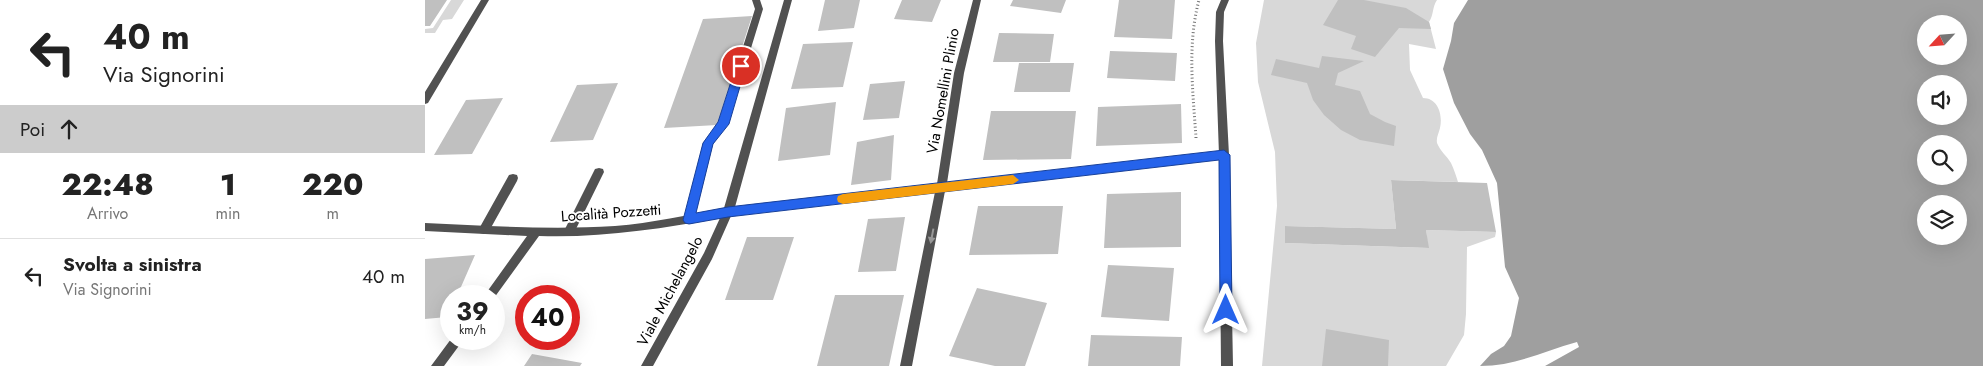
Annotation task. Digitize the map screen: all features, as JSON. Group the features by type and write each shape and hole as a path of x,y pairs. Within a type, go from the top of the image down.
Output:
{"street":[{"path":"425,100 485,0"},
{"path":"689,220 708,143 723,124 759,9 756,0"},
{"name":"Viale Michelangelo","path":"647,366 708,256 728,212 788,0"},
{"name":"Via Nomellini Plinio","path":"906,366 941,188 959,73 977,0"},
{"path":"1225,0 1220,12 1219,41 1224,155 1227,366"},
{"name":"Località Pozzetti","path":"425,226 536,232 652,227 728,212 1224,155"},
{"path":"569,232 599,172"},
{"path":"484,230 513,178"},
{"path":"497,285 536,232"},
{"path":"437,366 449,350"}],"path":[{"path":"1196,138 1192,65 1195,10 1199,0"}],"shaded area":[{"path":"451,0 464,0 452,19 443,20 435,33 425,33 425,29 433,28"},
{"path":"1264,0 1437,0 1429,22 1436,49 1409,44 1410,70 1423,98 1432,101 1438,108 1441,123 1437,143 1451,163 1458,182 1391,180 1396,229 1285,226 1285,243 1428,248 1426,230 1496,232 1495,237 1467,247 1464,335 1446,366 1262,366 1277,206 1275,152 1258,82 1256,43"},
{"path":"1468,0 1983,0 1983,366 1545,366 1579,347 1577,342 1506,364 1480,366 1491,354 1504,346 1511,336 1519,298 1505,267 1497,183 1482,150 1470,134 1454,103 1443,69 1454,23"}],"building":[{"path":"425,0 447,0 430,26 425,26"},
{"path":"825,0 860,0 854,28 818,31"},
{"path":"902,0 941,0 932,22 894,19"},
{"path":"1013,0 1066,0 1061,13 1010,6"},
{"path":"1119,0 1175,0 1172,39 1114,37"},
{"path":"1338,0 1364,0 1406,8 1429,22 1431,29 1399,28 1375,57 1351,49 1356,36 1323,25"},
{"path":"752,16 717,125 664,128 703,19"},
{"path":"999,33 1054,34 1050,62 993,62"},
{"path":"853,42 843,87 791,89 803,44"},
{"path":"1110,51 1177,53 1175,81 1107,78"},
{"path":"1322,56 1364,61 1338,73 1335,85 1360,91 1370,114 1396,126 1394,146 1360,140 1341,130 1324,115 1313,100 1307,83 1271,75 1276,59 1319,68"},
{"path":"1019,63 1074,63 1070,92 1014,92"},
{"path":"905,81 899,118 863,120 870,84"},
{"path":"618,83 593,140 550,142 577,85"},
{"path":"503,98 472,154 434,155 466,100"},
{"path":"836,102 830,155 778,161 786,108"},
{"path":"1181,104 1182,143 1096,146 1098,107"},
{"path":"991,111 1076,111 1071,159 983,160"},
{"path":"894,135 891,180 851,185 857,142"},
{"path":"1391,180 1487,183 1496,232 1426,230 1429,248 1285,243 1285,226 1396,229"},
{"path":"1181,192 1181,247 1104,248 1107,194"},
{"path":"978,206 1063,206 1058,254 969,255"},
{"path":"905,217 896,271 858,272 868,219"},
{"path":"747,237 794,237 773,300 725,300"},
{"path":"475,255 462,285 440,285 440,318 425,319 425,259"},
{"path":"1108,265 1174,268 1169,321 1101,317"},
{"path":"977,288 1047,303 1025,366 995,366 949,356"},
{"path":"835,295 904,295 889,366 817,366"},
{"path":"1326,329 1389,340 1388,366 1322,366"},
{"path":"1091,335 1182,337 1180,366 1088,366"},
{"path":"532,354 582,363 580,366 524,366"}],"slow traffic":[{"path":"843,199 1013,180"}],"route":[{"path":"741,66 723,124 708,143 689,220 728,212 1224,155 1226,310"}]}
